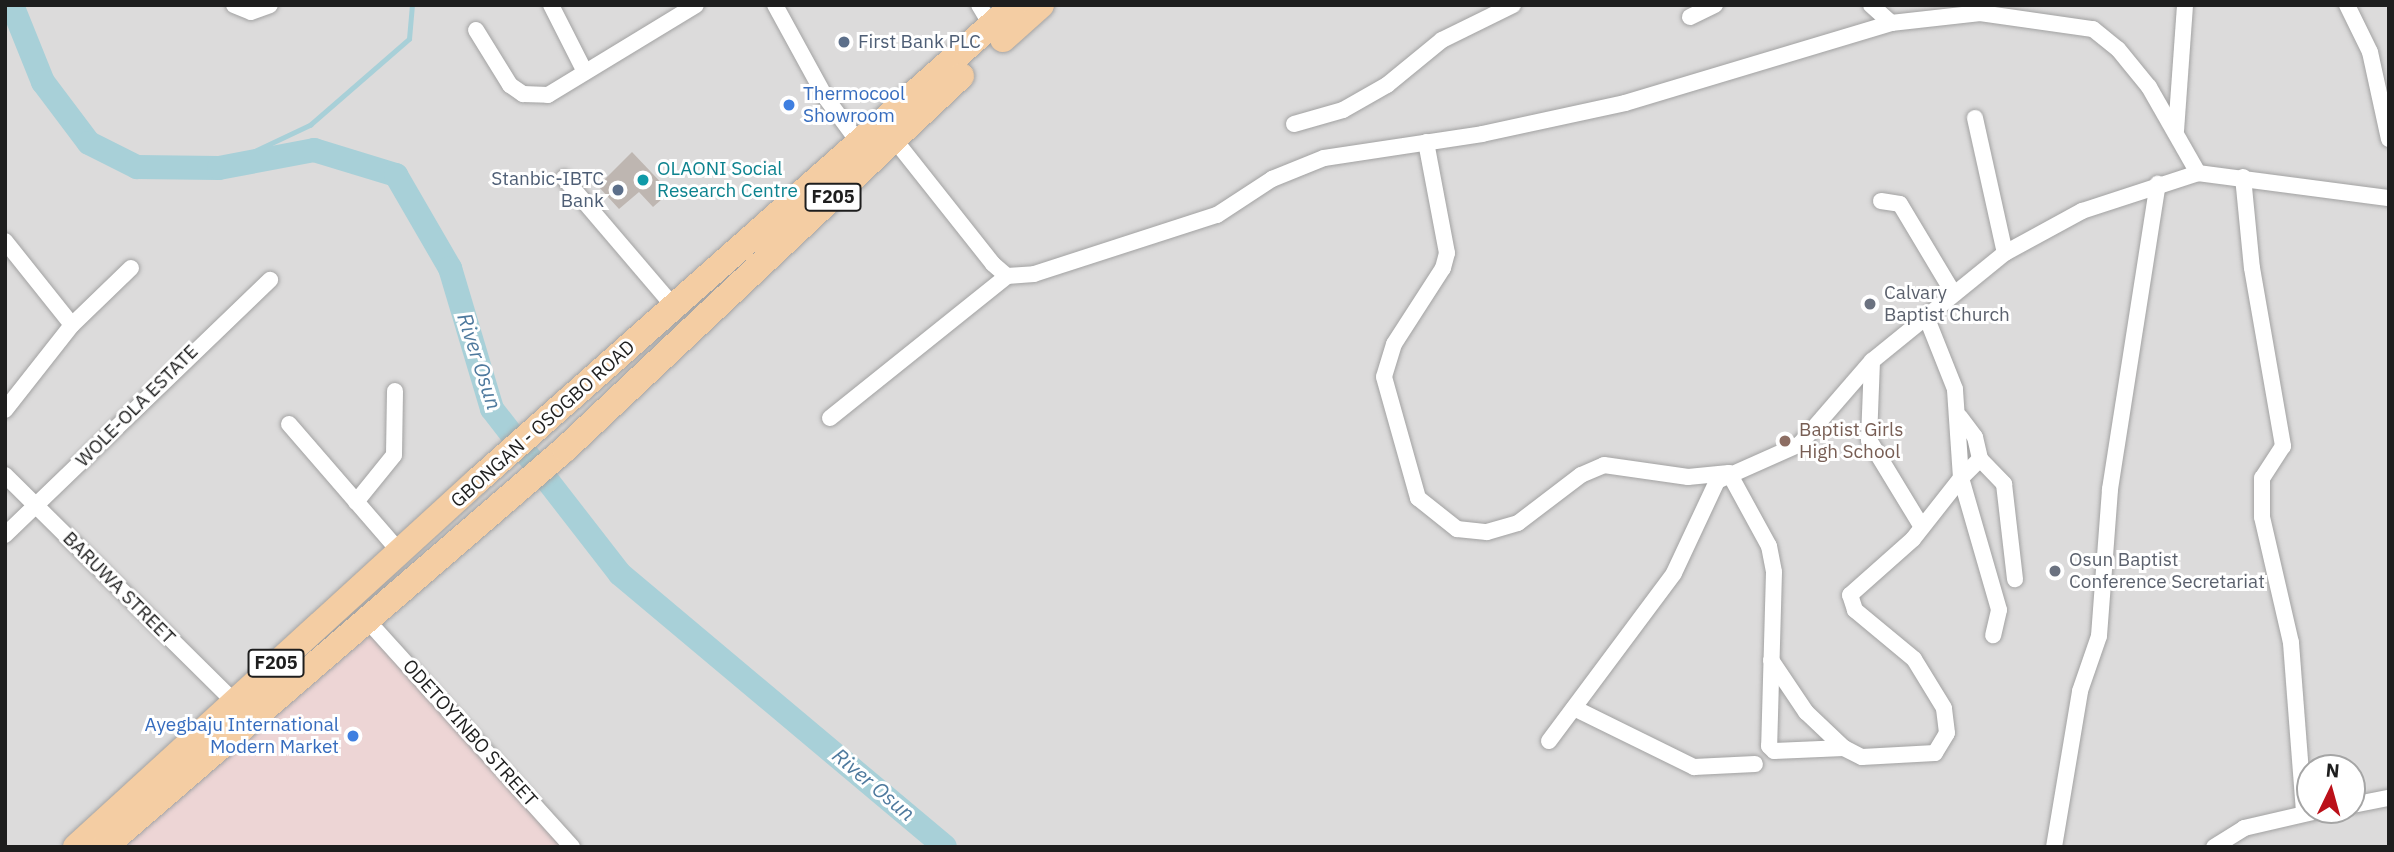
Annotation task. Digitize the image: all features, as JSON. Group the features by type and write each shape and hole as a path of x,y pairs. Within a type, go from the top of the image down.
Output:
{"main road":[{"name":"GBONGAN - OSOGBO ROAD","path":"76,847 477,481 859,143 985,15 1014,5"},
{"name":"GBONGAN - OSOGBO ROAD","path":"104,847 627,391 894,139 1041,5"}],"street":[{"path":"234,5 251,12 270,5"},
{"path":"551,5 585,72"},
{"path":"476,30 497,72 523,94 558,92 585,72 696,5"},
{"path":"775,5 827,98 859,143"},
{"path":"1294,124 1343,110 1387,85 1442,40 1513,5"},
{"path":"1690,17 1715,5"},
{"path":"1871,5 1891,23"},
{"path":"2176,131 2185,5"},
{"path":"2347,5 2370,52 2389,139"},
{"path":"830,418 1007,276 1068,267 1217,215 1272,178 1313,162 1625,103 1891,23 1980,13 2093,29 2118,49 2176,131 2198,173"},
{"path":"1975,118 2005,253"},
{"path":"894,139 969,238 1007,276"},
{"path":"1426,142 1447,253 1394,344 1384,377 1418,498 1457,529 1487,532 1518,523 1581,475 1604,465 1688,477 1729,473 1800,443 1872,361 1952,291 2005,253 2082,211 2198,173 2389,198"},
{"path":"2243,177 2252,268 2283,446 2262,478 2262,517 2291,643 2299,754"},
{"path":"564,178 674,307"},
{"path":"2054,847 2080,691 2099,636 2110,489 2158,184"},
{"path":"1881,201 1900,204 1952,291"},
{"path":"5,241 72,325"},
{"path":"5,410 72,325 131,268"},
{"name":"WOLE-OLA ESTATE","path":"5,535 270,280"},
{"path":"1926,316 1955,389 1960,417 1961,478 1999,610 1993,635"},
{"path":"1872,361 1869,440 1922,527"},
{"path":"356,502 394,455 395,391"},
{"path":"1960,417 1975,437 1980,459 2004,484 2015,579"},
{"path":"289,424 400,552"},
{"path":"1771,660 1806,712 1844,748 1862,757 1916,758 1935,753 1947,733 1944,708 1914,659 1851,603 1850,595 1922,527 1961,478 1980,459"},
{"path":"1729,473 1769,546 1774,572 1771,749 1844,748"},
{"path":"1549,741 1674,573 1706,500 1729,473"},
{"name":"BARUWA STREET","path":"5,475 233,701"},
{"name":"ODETOYINBO STREET","path":"367,620 572,847"},
{"path":"1574,708 1700,769 1755,764"},
{"path":"2366,802 2389,798"},
{"path":"2214,847 2244,828 2296,815"}],"shaded area":[{"path":"5,5 2389,5 2389,847 5,847"},
{"name":"Ayegbaju International Modern Market","path":"366,624 568,847 113,847"}],"building":[{"path":"632,152 670,192 653,207 639,192 619,209 598,186"}],"waterway":[{"name":"River Osun","path":"12,5 43,82 89,143 137,167 219,168 314,150 396,175 450,268 492,409 620,574 945,847"},
{"path":"219,168 310,125 409,39 412,5"}],"place":[{"name":"First Bank PLC","path":"844,42"},
{"name":"Thermocool Showroom","path":"789,105"},
{"name":"OLAONI Social Research Centre","path":"643,180"},
{"name":"Stanbic-IBTC Bank","path":"618,190"},
{"name":"Calvary Baptist Church","path":"1870,304"},
{"name":"Baptist Girls High School","path":"1785,441"},
{"name":"Osun Baptist Conference Secretariat","path":"2055,571"},
{"name":"Ayegbaju International Modern Market","path":"353,736"}]}
